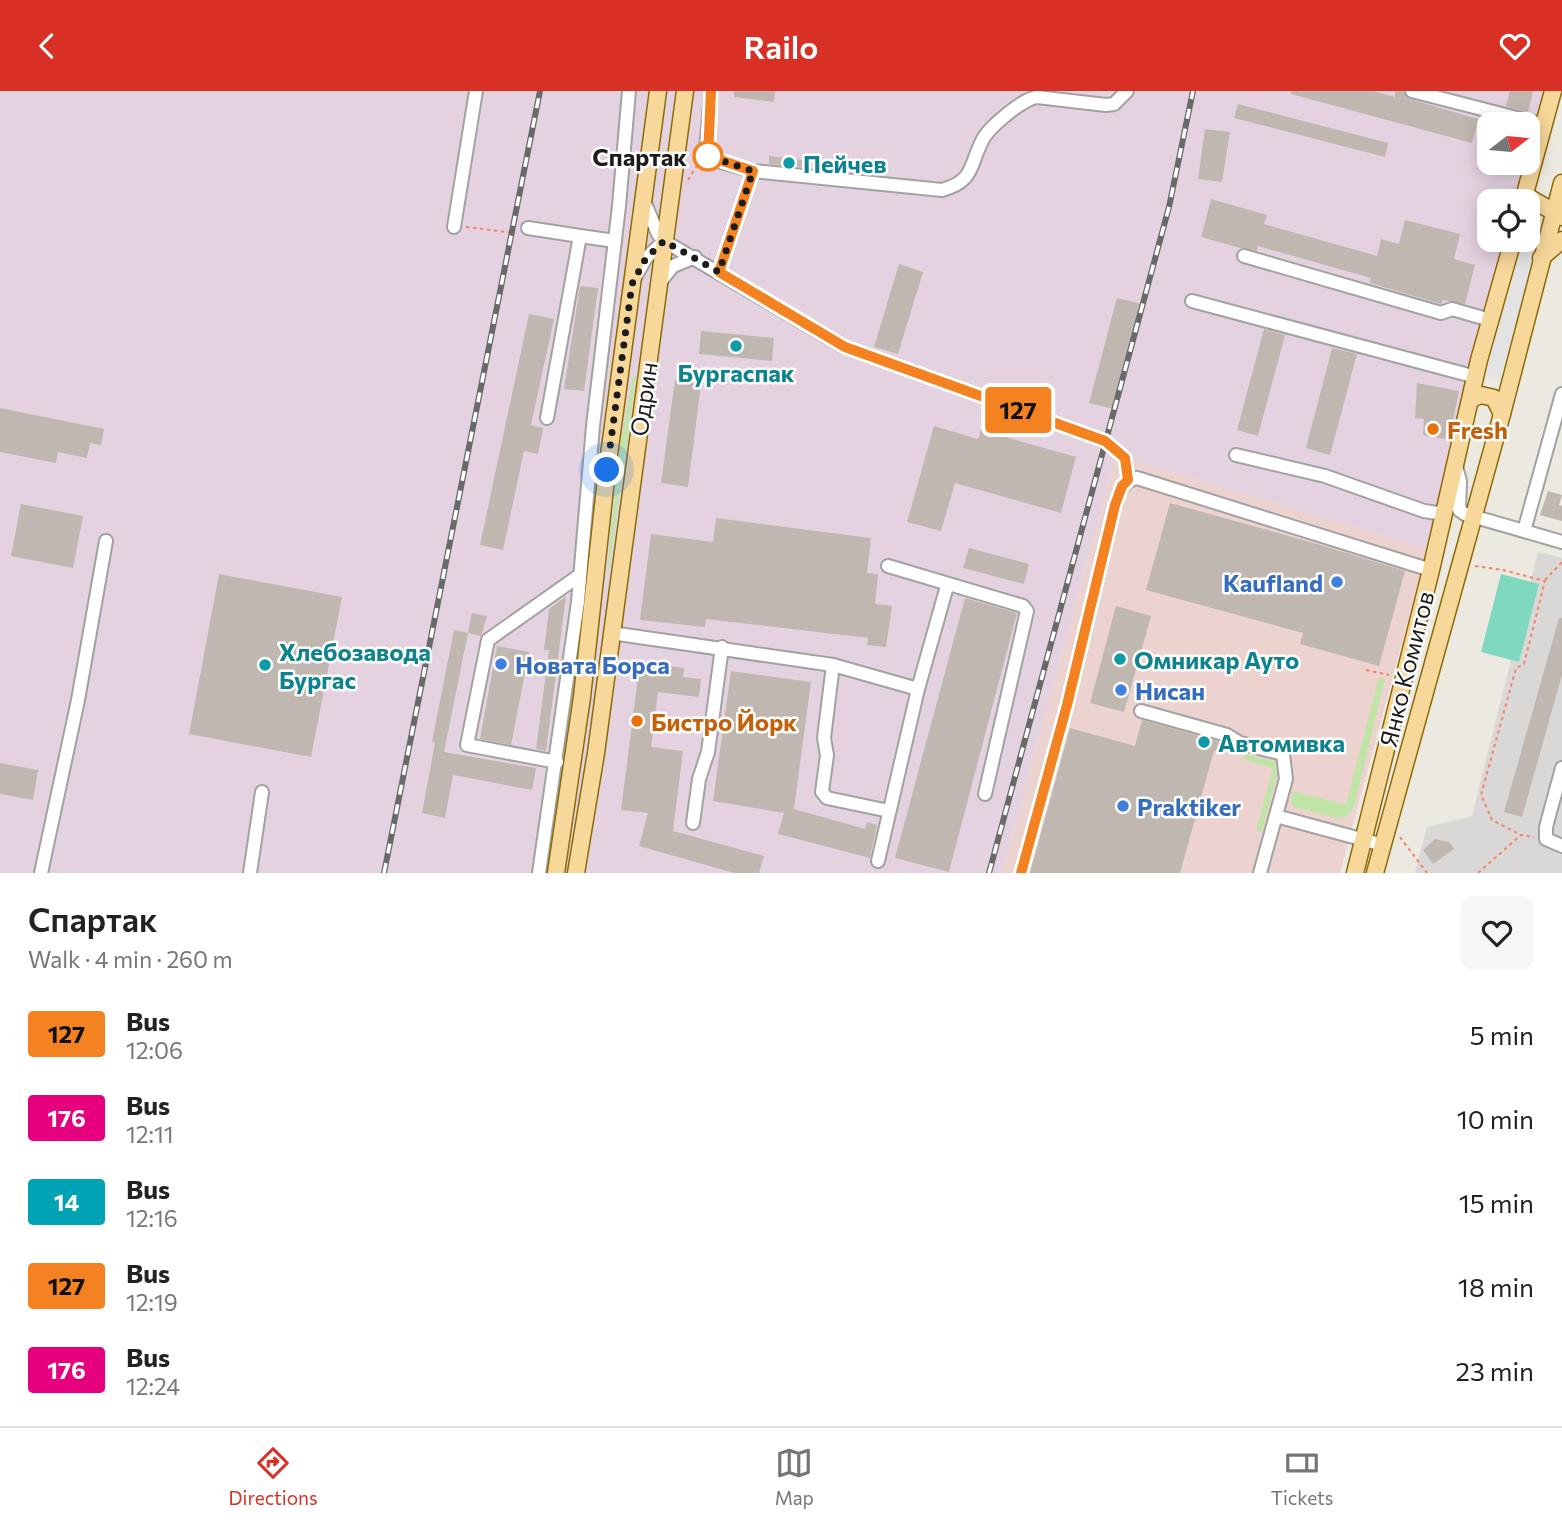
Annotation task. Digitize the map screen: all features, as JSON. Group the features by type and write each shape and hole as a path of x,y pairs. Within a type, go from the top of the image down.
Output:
{"main road":[{"name":"Одрин","path":"556,873 569,799 607,470 657,91"},
{"name":"Одрин","path":"576,873 685,91"},
{"path":"1526,189 1553,91"},
{"path":"1540,195 1561,191"},
{"name":"Янко Комитов","path":"1375,873 1502,414 1541,258 1558,215 1561,191"},
{"path":"1540,206 1558,215"},
{"path":"1541,258 1562,240"},
{"name":"Янко Комитов","path":"1355,873 1490,320 1510,252"},
{"path":"1471,399 1481,395 1494,398 1502,414"},
{"path":"601,534 605,555 599,615 611,633"}],"street":[{"path":"454,227 477,91"},
{"path":"539,873 580,575 629,91"},
{"path":"711,91 708,156 753,171 942,190 957,185 969,175 983,138 1027,99 1037,97 1106,105 1114,104 1127,91"},
{"path":"1412,91 1544,125"},
{"path":"719,272 753,171"},
{"path":"643,199 653,226 664,241 845,347 1105,441 1125,458 1128,480"},
{"path":"528,228 615,241"},
{"path":"547,418 580,236"},
{"path":"632,284 646,258 664,241"},
{"path":"1244,256 1441,313 1452,309 1490,320"},
{"path":"659,282 673,266 695,257"},
{"path":"1192,301 1476,377"},
{"path":"1524,531 1562,394"},
{"path":"1236,455 1325,476 1424,511 1444,514"},
{"name":"Янко Комитов","path":"1456,465 1460,481 1460,510 1474,517"},
{"path":"1021,873 1067,705 1115,505 1122,486 1128,480 1137,478 1431,570"},
{"path":"1474,517 1562,542"},
{"path":"41,873 78,701 106,541"},
{"path":"888,566 947,586 1023,606 1027,611 985,794"},
{"path":"556,762 467,745 488,640 580,575"},
{"path":"878,861 918,689 947,586"},
{"path":"611,633 833,665 918,689"},
{"path":"693,823 699,779 708,752 722,647"},
{"path":"833,665 824,738 827,755 822,792 827,798 889,811"},
{"path":"1141,711 1283,754 1286,779 1260,873"},
{"path":"1562,768 1546,827 1546,839 1562,846"},
{"path":"250,873 262,792"},
{"path":"1276,816 1383,845"}],"path":[{"path":"454,227 496,229 513,233 523,233 528,228"},
{"path":"1546,839 1521,835 1492,820 1481,795 1516,668 1524,664 1545,581 1562,562"},
{"path":"1471,566 1503,570 1545,581"},
{"path":"1366,670 1396,677"},
{"path":"1398,834 1427,873"},
{"path":"1478,873 1521,835"}],"shaded area":[{"path":"0,91 1548,91 1540,121 1540,112 1477,112 1477,175 1526,175 1522,189 1477,189 1477,252 1506,252 1427,549 1116,455 1002,873 0,873"},
{"path":"1519,252 1536,252 1500,379 1484,375"},
{"path":"1116,455 1427,549 1340,873 1002,873"},
{"path":"1538,552 1562,558 1562,873 1415,873 1427,827 1472,816"}],"green space":[{"path":"633,375 636,376 607,570 620,447"},
{"path":"1501,574 1539,584 1519,662 1481,652"},
{"path":"1379,677 1385,679 1354,807 1347,816 1337,818 1293,807 1293,791 1346,805"},
{"path":"1246,754 1280,763 1262,832 1256,830 1273,768 1244,760"}],"building":[{"path":"734,91 775,91 774,102 734,97"},
{"path":"1291,91 1373,91 1395,97 1395,91 1403,91 1410,99 1477,119 1477,123 1472,143 1291,94"},
{"path":"1510,91 1533,91 1528,112 1506,106"},
{"path":"1238,104 1388,143 1385,157 1234,118"},
{"path":"1205,129 1230,132 1222,182 1198,179"},
{"name":"Пейчев","path":"769,156 811,161 810,168 769,164"},
{"path":"1211,199 1267,215 1264,224 1377,256 1381,239 1399,244 1405,220 1460,234 1454,259 1475,265 1465,304 1443,300 1441,304 1370,283 1371,278 1258,246 1257,251 1201,237"},
{"path":"899,264 923,272 898,354 874,347"},
{"path":"580,286 598,288 584,391 564,389"},
{"path":"1117,298 1142,304 1114,409 1089,403"},
{"path":"529,314 554,319 531,425 543,428 538,454 524,451 503,550 480,545"},
{"path":"1264,329 1285,335 1258,436 1237,430"},
{"name":"Бургаспак","path":"701,331 774,338 772,361 699,354"},
{"path":"1332,348 1357,354 1330,455 1306,448"},
{"path":"675,380 701,384 688,487 661,483"},
{"path":"1417,383 1459,391 1452,425 1448,424 1445,439 1423,435 1424,419 1415,418"},
{"path":"0,408 104,429 101,445 90,443 87,458 58,452 56,463 0,452"},
{"path":"934,426 978,439 981,430 1076,457 1061,513 955,483 941,531 907,522"},
{"path":"1548,491 1562,495 1559,505 1562,506 1562,521 1540,515"},
{"path":"1170,503 1405,571 1379,666 1300,644 1303,633 1146,590"},
{"path":"21,504 83,516 73,568 11,556"},
{"path":"716,518 871,538 867,573 878,574 875,604 892,606 886,647 867,645 868,638 706,619 705,627 640,620 651,534 713,542"},
{"path":"969,548 1029,564 1024,584 963,568"},
{"name":"Хлебозавода Бургас","path":"219,574 342,597 311,757 189,734"},
{"path":"566,596 546,751 536,749 549,650 544,650 549,609"},
{"path":"965,598 1017,613 949,872 895,858"},
{"name":"Омникар Ауто","path":"1116,606 1151,616 1124,712 1090,703"},
{"path":"472,613 487,616 481,636 468,633"},
{"path":"1559,618 1562,618 1562,675 1522,817 1504,812"},
{"path":"454,630 468,633 444,752 536,768 532,790 453,775 445,818 422,813 435,743 432,742"},
{"path":"497,646 529,652 511,745 480,739"},
{"path":"640,662 684,668 683,677 701,679 699,697 658,692 651,747 683,751 673,831 764,856 759,873 734,873 639,846 648,813 621,810"},
{"path":"731,671 811,682 794,809 865,829 867,822 877,825 870,858 778,834 784,813 713,801"},
{"name":"Praktiker","path":"1142,720 1224,743 1221,752 1214,751 1180,873 1030,873 1070,728 1135,746"},
{"path":"0,763 38,770 33,800 0,794"},
{"path":"1435,839 1449,842 1454,849 1433,864 1423,850"}],"railway":[{"path":"384,873 540,91"},
{"path":"989,873 1169,207 1193,91"}],"bus line":[{"name":"127","path":"711,91 706,152 708,156 753,171 726,258 719,272 845,347 1105,441 1117,448 1125,458 1128,480 1122,486 1115,505 1067,705 1021,873"}],"place":[{"name":"Спартак","path":"708,156"},
{"name":"Пейчев","path":"789,163"},
{"name":"Бургаспак","path":"736,346"},
{"name":"Fresh","path":"1433,429"},
{"name":"Kaufland","path":"1337,582"},
{"name":"Омникар Ауто","path":"1120,659"},
{"name":"Новата Борса","path":"501,664"},
{"name":"Хлебозавода Бургас","path":"265,665"},
{"name":"Нисан","path":"1121,690"},
{"name":"Бистро Йорк","path":"637,721"},
{"name":"Автомивка","path":"1204,742"},
{"name":"Praktiker","path":"1123,806"}],"route":[{"path":"607,470 632,284 646,258 664,241 719,272 726,258 753,171 708,156"}]}
